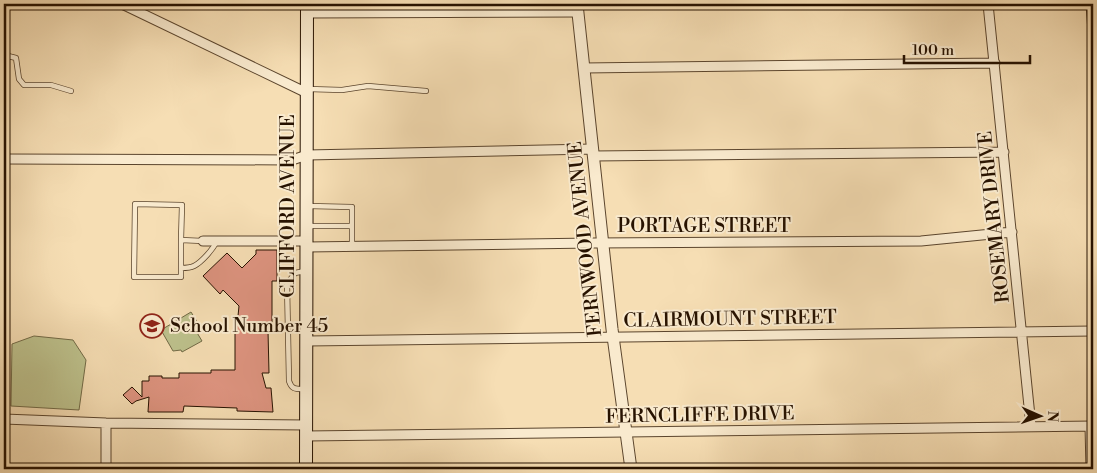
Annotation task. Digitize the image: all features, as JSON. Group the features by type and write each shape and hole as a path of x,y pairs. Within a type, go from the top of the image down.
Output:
{"main road":[{"name":"CLIFFORD AVENUE","path":"306,8 306,469"}],"street":[{"path":"122,4 307,91"},
{"name":"ROSEMARY DRIVE","path":"988,4 1032,426"},
{"path":"1091,4 1093,31"},
{"path":"306,8 578,8"},
{"name":"FERNWOOD AVENUE","path":"578,8 612,336 631,469"},
{"path":"584,68 995,63"},
{"path":"4,159 292,160 307,156 593,152 1004,152"},
{"name":"PORTAGE STREET","path":"203,241 352,247 921,241 1012,232"},
{"name":"CLAIRMOUNT STREET","path":"307,340 1093,331"},
{"name":"FERNCLIFFE DRIVE","path":"4,419 306,430 626,432 1092,426"},
{"path":"106,422 106,469"},
{"path":"1091,469 1092,426"}],"lane":[{"path":"4,54 16,58 19,79 24,86 51,85 72,91"},
{"path":"307,91 342,90 368,86 426,91"},
{"path":"135,204 182,205 181,240 181,277 134,276 135,204"},
{"path":"307,206 352,207 352,247"},
{"path":"307,226 352,226"},
{"path":"181,240 203,241"},
{"path":"181,268 192,268 211,250 217,241"},
{"path":"307,270 295,273 287,284 288,381 294,389 307,389"}],"green space":[{"path":"191,312 201,328 196,331 202,341 182,352 181,350 173,351 161,330"},
{"path":"34,336 73,340 86,360 79,410 11,406 12,344"}],"building":[{"path":"256,250 277,250 277,281 272,281 272,331 268,331 269,373 262,373 266,388 271,388 273,412 237,411 237,408 184,406 183,412 148,412 149,397 132,404 123,395 132,387 142,397 142,381 149,381 149,376 179,378 179,373 211,373 211,370 235,370 235,316 238,316 239,306 223,290 220,294 203,276 227,253 242,268 256,254"}],"place":[{"name":"School Number 45","path":"152,326"}]}
